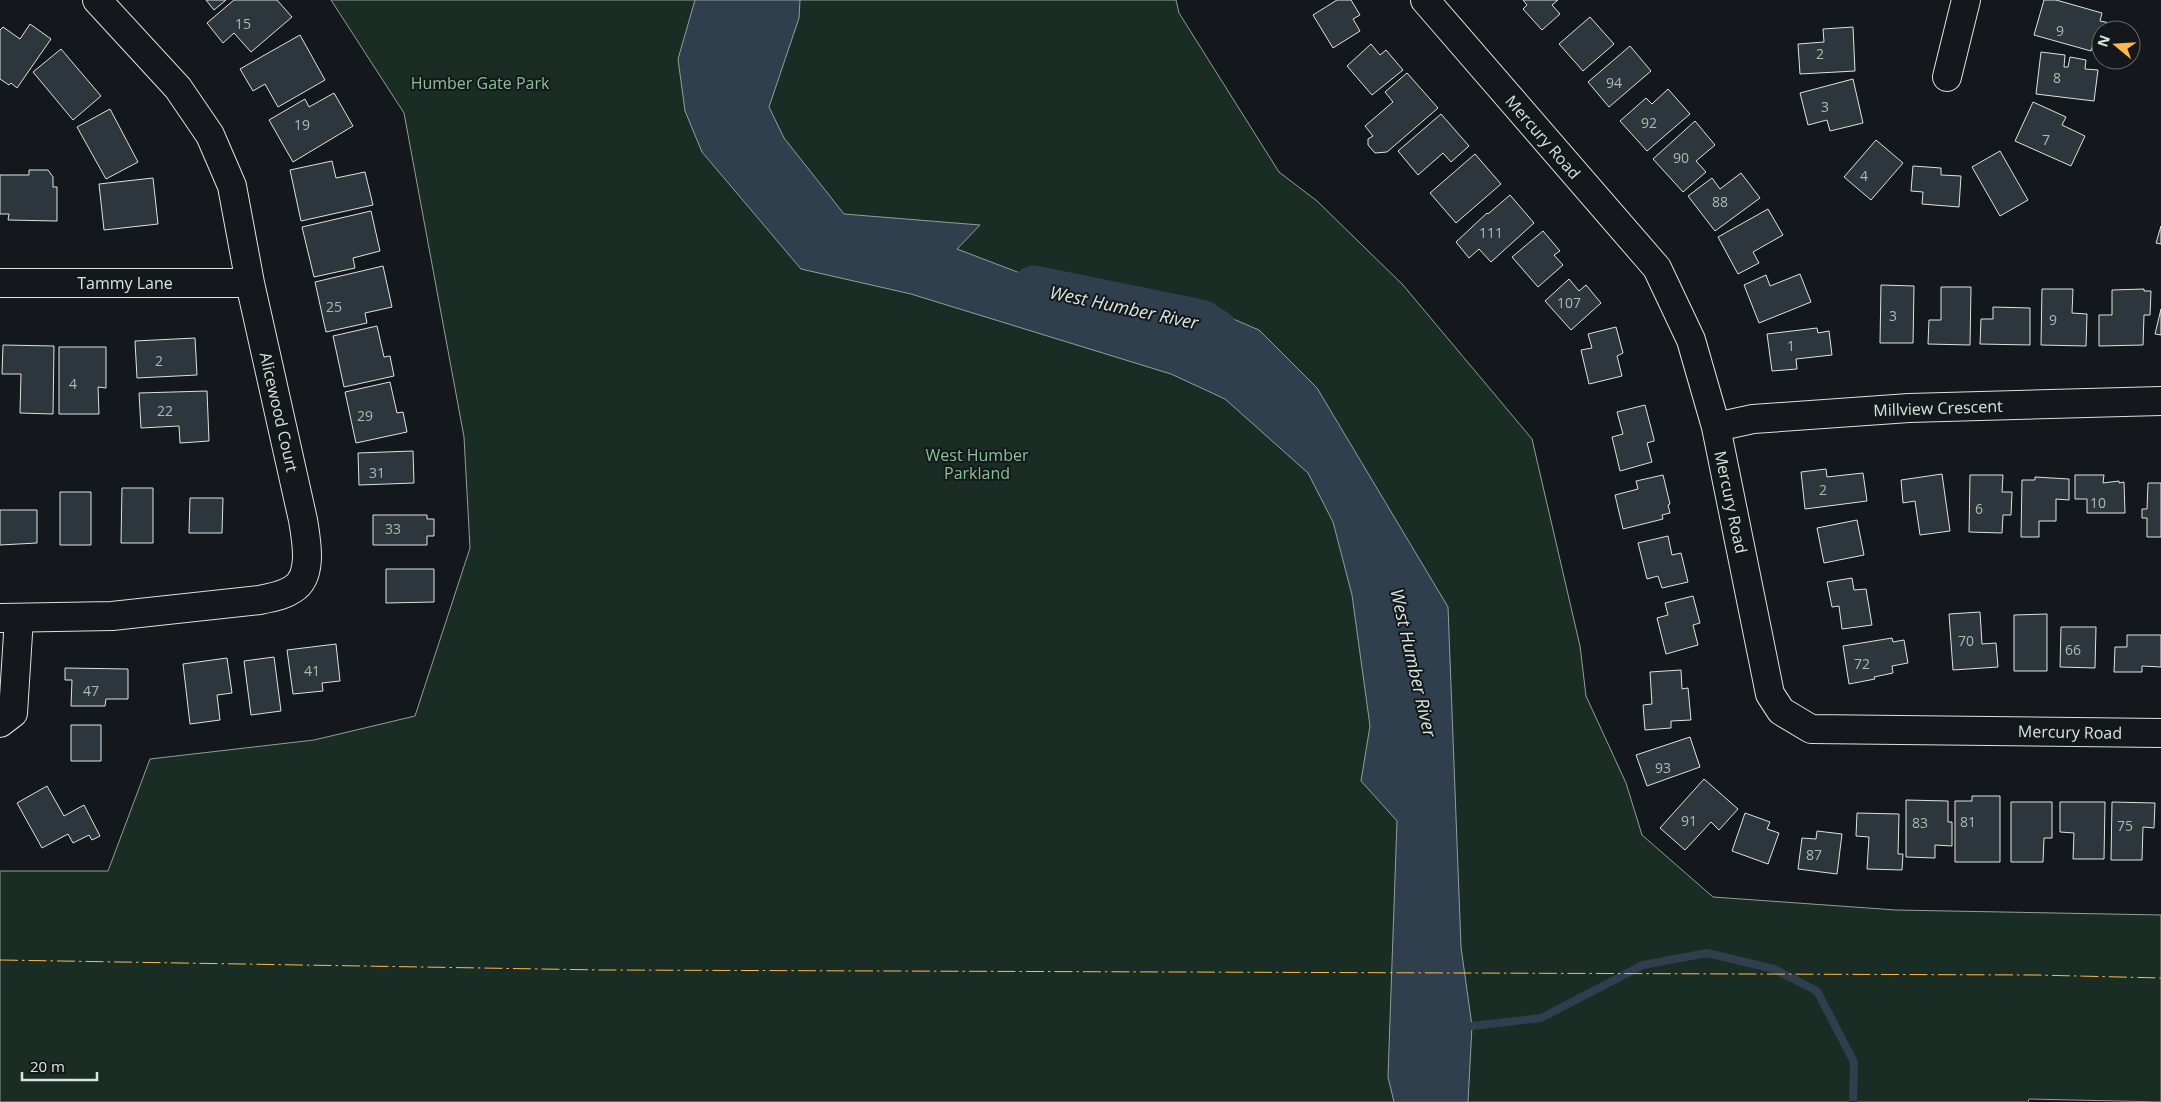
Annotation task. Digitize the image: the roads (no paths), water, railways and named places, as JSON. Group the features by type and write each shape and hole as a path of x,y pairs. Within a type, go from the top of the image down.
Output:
{"street":[{"name":"Alicewood Court","path":"0,723 14,713 9,618 112,616 260,600 281,595 296,588 305,572 308,553 303,520 250,283 232,186 210,135 178,88 97,0"},
{"name":"Mercury Road","path":"1425,0 1657,268 1690,340 1716,427 1770,694 1781,712 1811,729 2161,732"},
{"path":"1947,76 1966,0"},
{"name":"Tammy Lane","path":"0,284 250,283"},
{"name":"Millview Crescent","path":"1716,427 1753,419 1909,408 2161,401"}],"water":[{"path":"695,0 800,0 799,18 769,107 784,138 844,214 980,225 957,249 1130,315 1152,315 1191,301 1259,330 1317,388 1448,607 1461,947 1472,1026 1468,1102 1394,1102 1388,1077 1397,821 1361,781 1370,726 1352,595 1333,522 1308,473 1225,399 1171,374 911,294 801,269 702,152 685,111 678,59"}],"waterway":[{"name":"West Humber River","path":"1034,288 1201,322 1216,332"},
{"path":"1472,1026 1541,1018 1643,965 1707,953 1774,969 1817,991 1854,1062 1853,1102"}],"park label":[{"name":"Humber Gate Park","path":"480,83"},
{"name":"West Humber Parkland","path":"977,464"}]}
